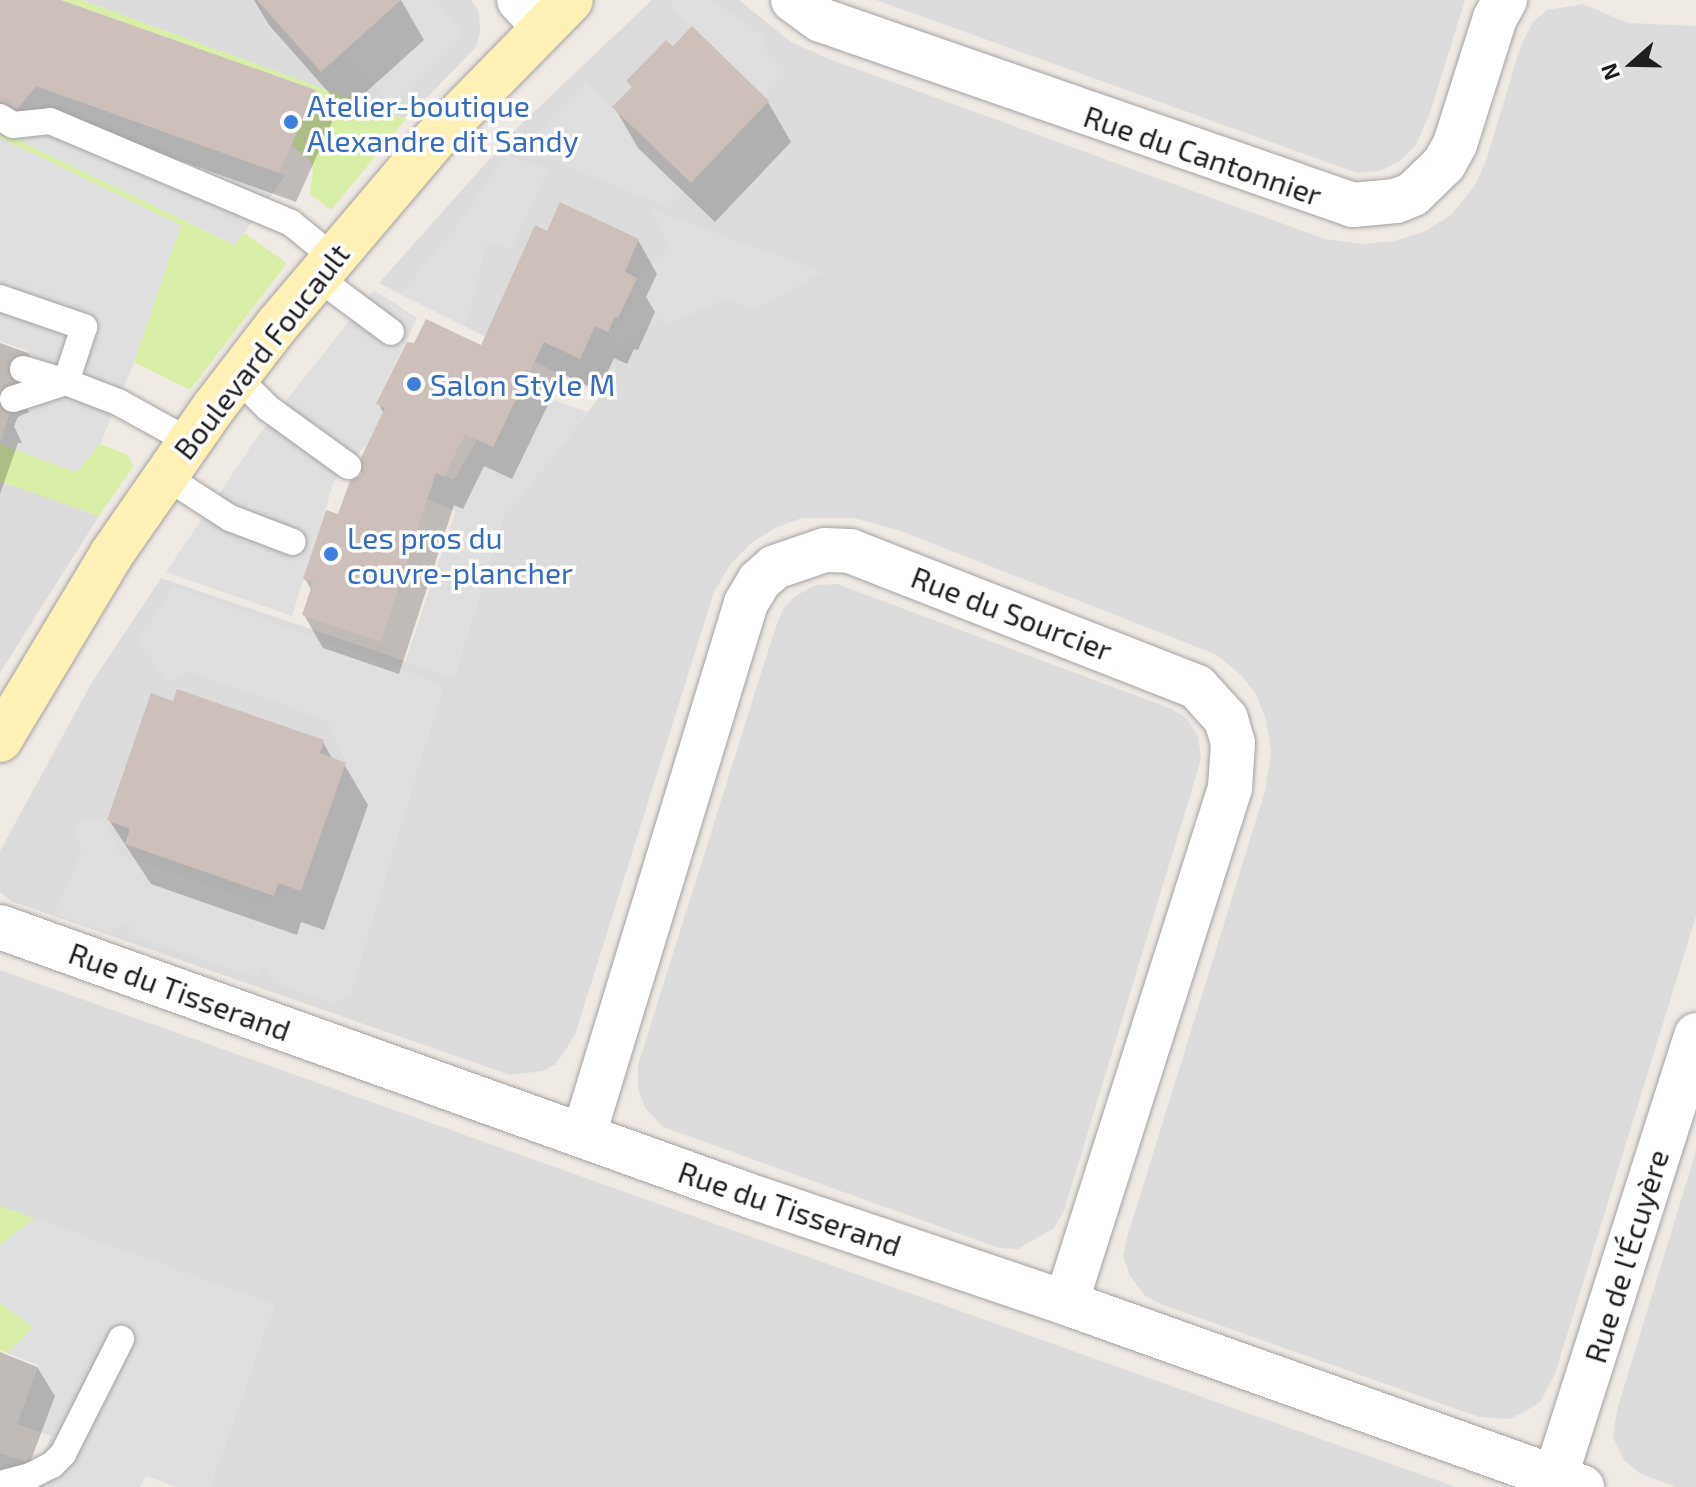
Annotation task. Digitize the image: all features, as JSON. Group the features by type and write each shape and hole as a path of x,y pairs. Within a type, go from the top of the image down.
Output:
{"street":[{"name":"Rue du Cantonnier","path":"793,0 821,20 835,25 1339,203 1373,205 1413,194 1444,164 1455,144 1495,18 1505,0"},
{"name":"Boulevard Foucault","path":"0,740 90,590 177,459 237,377 325,267 544,9"},
{"name":"Rue du Sourcier","path":"584,1134 746,603 759,581 775,567 825,550 850,551 1197,687 1226,719 1233,743 1230,788 1066,1303"},
{"name":"Rue du Tisserand","path":"0,927 771,1203 1066,1303 1568,1482"},
{"name":"Rue de l'Écuyère","path":"1568,1482 1696,1035"}],"lane":[{"path":"0,117 13,125 50,121 291,223 325,267 391,332"},
{"path":"0,298 84,327 66,382"},
{"path":"23,369 118,402 177,459 230,518 293,542"},
{"path":"237,377 268,408 348,466"},
{"path":"13,399 66,382"},
{"path":"0,1484 30,1476 52,1465 63,1454 121,1339"}],"shaded area":[{"path":"82,0 471,0 479,12 480,32 476,47 406,119"},
{"path":"401,0 436,0 464,34 392,106 343,52"},
{"path":"652,0 739,0 791,42 829,59 1325,239 1362,244 1394,241 1424,232 1451,215 1474,187 1486,161 1521,45 1533,22 1547,10 1583,4 1628,23 1696,26 1696,916 1555,1374 1540,1402 1523,1413 1509,1419 1479,1417 1163,1305 1145,1296 1130,1276 1123,1256 1127,1238 1265,791 1271,751 1266,720 1256,694 1240,674 1215,654 898,530 853,518 802,518 775,528 750,544 730,565 714,592 575,1035 556,1064 543,1071 510,1075 11,901 0,892 0,851 92,682 161,578 454,678 503,518 601,395 379,283 519,126"},
{"path":"674,0 712,0 765,37 763,47 788,73 765,96 668,6"},
{"path":"876,0 1465,0 1431,110 1416,145 1400,161 1380,171 1357,173"},
{"path":"585,82 691,183 669,208 524,148"},
{"path":"36,86 285,176 235,245 0,131 0,102 15,113"},
{"path":"0,138 181,225 134,362 100,444 76,472 0,444 29,351 0,341"},
{"path":"506,155 548,169 511,251 496,241 486,246 466,327 400,294 460,221"},
{"path":"651,209 823,272 756,309 723,300 670,324 657,317 618,347 608,332 624,321 635,296 630,293 637,278 669,247"},
{"path":"374,290 417,318 377,404 385,408 370,441 454,480 477,440 493,447 521,388 587,412 503,518 454,678 405,662 456,511 355,469 367,444 334,481 292,616 166,572 258,436"},
{"path":"0,481 99,516 0,673"},
{"path":"837,584 1167,707 1186,717 1198,736 1201,758 1064,1211 1054,1228 1018,1249 999,1248 663,1127 645,1108 638,1089 638,1065 783,609 795,596 816,585"},
{"path":"174,586 444,685 350,995 333,1004 273,982 264,965 259,978 125,933 131,918 109,933 54,914 82,851 73,824 102,818 120,854 265,906 290,887 302,890 346,763 328,721 188,671 167,683 137,640"},
{"path":"0,970 1456,1487 210,1487 274,1305 0,1206"},
{"path":"1696,1151 1696,1487 1676,1487 1641,1474 1624,1460 1613,1437 1617,1410"},
{"path":"34,1218 274,1305 210,1487 176,1487 146,1476 140,1487 0,1487 0,1453 24,1461 42,1457 51,1436 17,1424 39,1365 7,1353 33,1327 0,1303 0,1245"}],"green space":[{"path":"61,0 82,0 406,119 331,210 310,194 313,169 309,159 291,145 316,90"},
{"path":"0,131 234,245 244,233 287,263 190,390 134,362 180,225 0,138"},
{"path":"0,444 76,472 100,444 128,455 133,467 99,516 0,481"},
{"path":"0,1206 34,1218 0,1245"},
{"path":"0,1303 34,1327 7,1353 0,1350"}],"building":[{"path":"0,0 61,0 316,90 279,173 36,86 17,108 0,101"},
{"path":"257,0 401,0 321,72"},
{"path":"692,26 769,101 691,183 612,107 632,87 626,81 666,40 673,46"},
{"path":"560,202 639,239 625,272 637,278 618,318 615,317 608,332 595,326 580,359 544,342 493,447 465,434 444,477 436,473 381,642 302,615 313,582 303,579 326,510 338,514 350,481 361,475 361,458 385,408 376,404 407,342 414,343 426,319 481,345 535,225 547,231"},
{"path":"177,689 324,740 320,753 346,763 301,891 278,883 274,896 125,844 130,829 107,820 151,693 173,701"}],"place":[{"name":"Atelier-boutique Alexandre dit Sandy","path":"291,122"},
{"name":"Salon Style M","path":"414,384"},
{"name":"Les pros du couvre-plancher","path":"331,554"}]}
